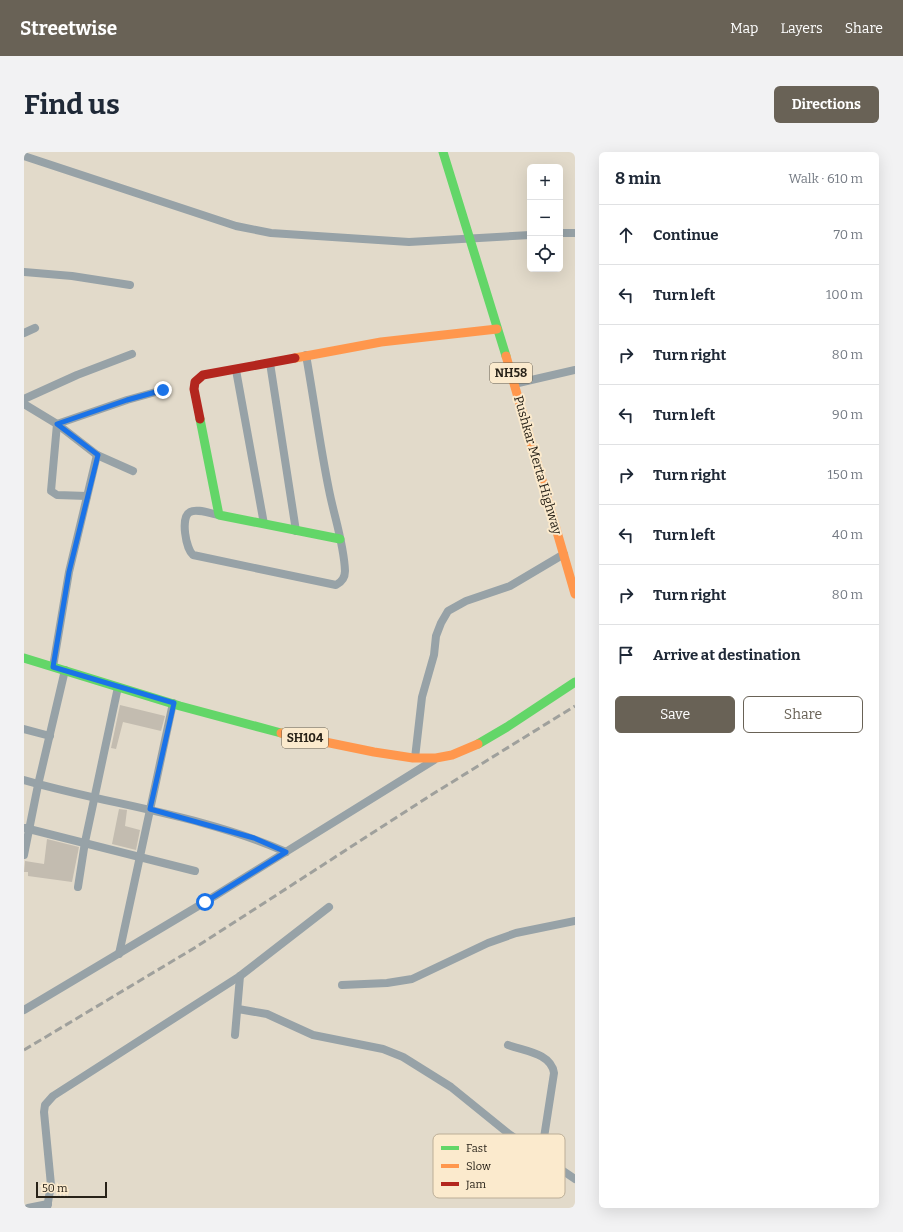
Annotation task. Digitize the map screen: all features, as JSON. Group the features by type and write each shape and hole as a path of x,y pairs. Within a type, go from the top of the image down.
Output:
{"main road":[{"name":"Pushkar Merta Highway","path":"443,152 471,238 575,594"},
{"path":"340,539 219,515 194,389 196,382 203,375 236,370 306,355 381,342 497,329"},
{"name":"SH104","path":"24,658 278,733 415,758 437,758 457,753 484,741 575,682"}],"street":[{"path":"24,157 236,226 271,233 409,242 527,235"},
{"path":"563,233 575,232"},
{"path":"24,272 72,276 130,285"},
{"path":"24,333 35,328"},
{"path":"24,399 76,375 132,354"},
{"path":"219,515 194,510 187,514 184,520 188,549 190,552 199,557 336,585 341,582 345,571 306,355"},
{"path":"270,362 296,531"},
{"path":"236,370 264,524"},
{"path":"514,384 575,370"},
{"path":"57,424 127,400 163,390"},
{"path":"24,404 57,424 98,455 133,471"},
{"path":"57,424 51,491 57,495 87,496"},
{"path":"53,667 69,572 98,455"},
{"path":"415,758 422,697 434,655 436,636 448,611 466,601 510,586 564,554"},
{"path":"24,855 26,829 65,670"},
{"path":"78,887 85,842 118,686"},
{"path":"119,954 174,703"},
{"path":"24,729 50,736"},
{"path":"24,1010 119,954 437,758"},
{"path":"24,780 38,785 150,809 254,838 286,852"},
{"path":"26,829 85,842 195,871"},
{"path":"28,1208 48,1206 50,1185 44,1112 45,1105 53,1096 240,976 329,906"},
{"path":"342,985 388,983 412,979 488,943 516,933 575,921"},
{"path":"235,1036 240,976"},
{"path":"238,1009 267,1014 313,1035 382,1048 403,1057 451,1087 509,1134"},
{"path":"508,1045 547,1058 553,1067 554,1073 545,1134"},
{"path":"565,1173 575,1179"}],"building":[{"path":"120,705 165,716 161,731 123,722 116,749 111,748"},
{"path":"119,809 127,810 125,826 140,830 136,850 112,844"},
{"path":"47,839 79,847 72,882 28,876 28,872 24,872 25,861 44,864"}],"railway":[{"path":"24,1050 196,947 428,797 575,706"}],"traffic: fast":[{"path":"443,152 506,356"},
{"path":"200,419 219,515 340,539"},
{"path":"24,658 180,706 281,733"},
{"path":"478,744 507,727 575,682"}],"traffic: slow":[{"path":"295,358 381,342 497,329"},
{"path":"506,356 575,594"},
{"path":"281,733 374,752 413,758 436,758 452,755 478,744"}],"traffic: jam":[{"path":"200,419 194,389 195,382 203,375 295,358"}],"route":[{"path":"163,390 127,400 57,424 98,455 69,572 53,667 174,703 150,809 254,838 286,852 205,902"}]}
